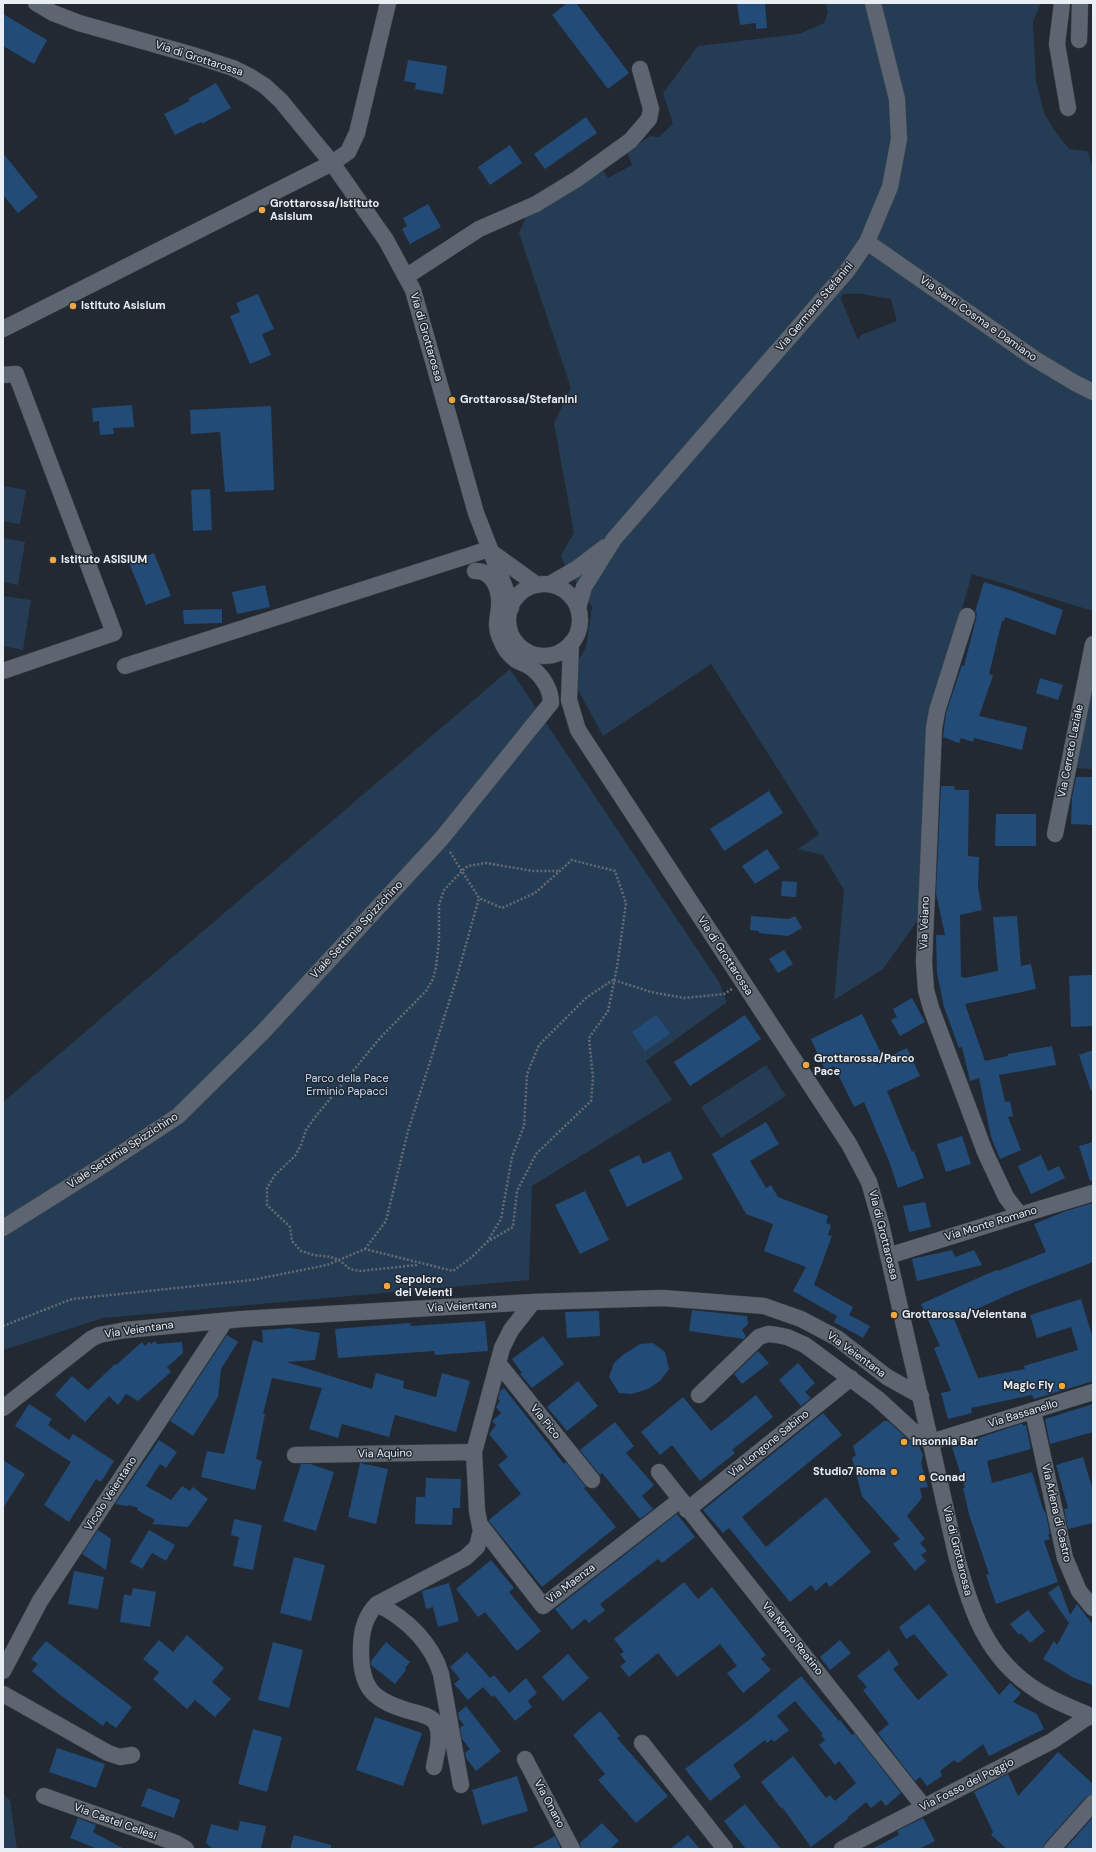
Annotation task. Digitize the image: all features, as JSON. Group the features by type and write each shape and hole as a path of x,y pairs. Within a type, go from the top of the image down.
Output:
{"street":[{"name":"Via di Grottarossa","path":"36,3 53,13 79,24 196,56 233,68 249,76 265,86 281,101 332,163 386,240 407,276 416,300 470,495 507,593 510,608"},
{"path":"3,329 332,163 348,152 357,133 388,3"},
{"name":"Via Germana Stefanini","path":"578,608 584,587 614,539 847,271 867,242 890,187 898,139 897,99 872,3"},
{"path":"1062,3 1058,44 1068,108"},
{"path":"1079,40 1080,3"},
{"path":"407,276 479,229 536,204 576,179 630,141 649,119 651,109 640,69"},
{"name":"Via Santi Cosma e Damiano","path":"867,242 1035,359 1093,392"},
{"path":"3,375 16,374 114,632 3,671"},
{"name":"Via Germana Stefanini","path":"544,585 576,569 614,539"},
{"path":"125,666 490,550 544,585"},
{"name":"Viale Settimia Spizzichino","path":"3,1228 178,1116 262,1033 442,838 551,703 550,693 540,676 532,669 516,660 506,650 496,628 500,600 498,591 489,575 482,571 475,571"},
{"path":"544,585 557,586 572,597 578,608 579,627 575,638 571,643 562,650 545,655 530,652 517,643 510,630 508,618 510,608 521,593 544,585"},
{"name":"Via Veiano","path":"967,616 937,711 934,728 926,886 924,976 931,1008 984,1152 1006,1197 1020,1215"},
{"name":"Via di Grottarossa","path":"571,643 569,700 578,730 859,1160 874,1195 966,1593 975,1615 984,1633 1003,1660 1026,1682 1043,1694 1091,1717"},
{"name":"Via Cerreto Laziale","path":"1055,834 1093,644"},
{"name":"Via di Grottarossa","path":"530,652 569,700"},
{"name":"Via Monte Romano","path":"888,1256 1093,1193"},
{"name":"Via Veientana","path":"3,1408 81,1346 99,1336 126,1330 225,1320 533,1302 663,1298 764,1306 801,1318 837,1338 887,1377 921,1396"},
{"path":"434,1767 439,1732 436,1723 428,1717 403,1709 376,1696 364,1681 361,1662 362,1634 367,1617 377,1604 470,1554 479,1542 481,1526 476,1511 474,1452 502,1348 511,1330 533,1302"},
{"name":"Vicolo Veientano","path":"3,1671 40,1601 225,1320"},
{"path":"699,1395 759,1337 768,1334 787,1337 805,1345 851,1378 878,1399 916,1434 931,1442"},
{"name":"Via Pico","path":"498,1363 592,1480"},
{"name":"Via Longone Sabino","path":"684,1505 851,1378"},
{"name":"Via Bassanello","path":"931,1442 1093,1392"},
{"name":"Via Arlena di Castro","path":"1033,1411 1065,1558 1079,1590 1093,1608"},
{"name":"Via Aquino","path":"295,1455 474,1452"},
{"name":"Via Morro Reatino","path":"659,1472 834,1691 924,1807"},
{"name":"Via Maenza","path":"481,1526 543,1606 684,1505"},
{"path":"377,1604 407,1623 435,1657 441,1674 460,1784"},
{"path":"3,1694 108,1754 120,1757 132,1755"},
{"name":"Via Fosso del Poggio","path":"842,1849 1052,1741 1091,1717"},
{"path":"642,1743 725,1849"},
{"name":"Via Onano","path":"525,1759 572,1849"},
{"name":"Via Castel Cellesi","path":"44,1796 176,1843 186,1849"},
{"path":"1052,1849 1093,1802"}],"path":[{"path":"442,838 479,898 502,908 535,893 572,860 615,871 626,903 608,1011 589,1038 593,1078 591,1101 536,1154 517,1191 513,1227 487,1242"},
{"path":"417,1265 360,1271 350,1269 339,1260 331,1257 314,1255 301,1251 292,1241 290,1227 267,1205 267,1188 275,1175 295,1156 301,1145 306,1130 352,1070 380,1038 426,991 433,979 436,967 439,940 439,905 444,890 468,866 486,863 533,871 560,871"},
{"path":"3,1326 72,1299 252,1280 327,1265 365,1249 386,1221 408,1131 456,980 479,898"},
{"path":"365,1249 453,1271 472,1257 487,1242 501,1219 512,1157 524,1126 527,1074 540,1045 586,997 614,980 651,992 684,998 724,994 742,982"}],"green space":[{"path":"825,3 1041,3 1033,21 1036,81 1044,113 1054,130 1069,149 1088,151 1093,171 1093,611 972,574 926,736 918,920 883,969 834,1000 844,890 823,855 798,849 819,834 711,664 603,736 578,690 575,666 586,647 592,607 565,565 561,555 574,533 554,423 571,388 519,233 527,214 601,168 608,178 632,165 627,152 650,136 659,137 673,124 663,93 698,46 799,34 824,23 828,12","holes":["842,294 862,294 891,299 897,321 861,335 858,340 841,299"]},
{"path":"3,486 26,490 20,524 3,521"},
{"path":"3,538 25,542 18,585 3,582"},
{"path":"3,596 31,600 23,650 3,646"},
{"path":"1093,663 1093,769 1074,768"},
{"name":"Parco della Pace Erminio Papacci","path":"510,669 719,982 727,1002 646,1061 672,1100 532,1186 529,1280 103,1318 3,1350 3,1102"},
{"path":"766,1065 786,1096 721,1138 701,1107"},
{"path":"3,1794 10,1800 17,1849 3,1849"}],"building":[{"path":"567,3 576,3 629,73 608,89 552,15"},
{"path":"737,3 765,3 767,28 756,29 756,23 740,25"},
{"path":"3,14 47,40 34,64 3,46"},
{"path":"408,60 447,66 443,94 415,89 416,83 404,81"},
{"path":"216,83 231,108 202,124 201,122 175,135 164,114 190,101 188,99"},
{"path":"586,117 597,133 545,169 534,154"},
{"path":"510,145 522,163 490,185 478,167"},
{"path":"3,153 38,197 18,213 3,195"},
{"path":"428,204 441,227 410,244 402,229 407,226 403,218"},
{"path":"258,294 274,329 262,334 271,355 250,364 230,316 240,312 236,303"},
{"path":"132,405 134,427 113,428 114,434 100,435 99,421 93,422 92,408"},
{"path":"271,406 274,490 225,492 220,432 191,434 190,410"},
{"path":"210,489 212,530 193,531 191,490"},
{"path":"154,553 171,596 146,605 129,563"},
{"path":"984,582 1013,591 1063,610 1055,635 1005,617 1004,621 1002,621 989,674 993,676 979,716 1027,727 1022,750 974,738 973,742 961,738 959,743 943,737 946,713 962,665 964,666 976,619 977,613 975,612"},
{"path":"265,585 270,607 237,614 232,592"},
{"path":"222,609 222,623 184,624 183,610"},
{"path":"1040,678 1063,685 1058,700 1036,693"},
{"path":"1076,777 1093,777 1093,825 1071,824 1072,798"},
{"path":"941,786 954,786 955,790 969,790 968,856 979,857 978,887 982,910 960,915 961,977 964,978 998,971 993,917 1017,916 1021,966 1031,964 1036,989 965,1004 985,1061 1008,1056 1008,1054 1052,1046 1056,1065 999,1075 1005,1102 1010,1101 1013,1116 1008,1117 1021,1150 1000,1159 991,1137 979,1078 970,1081 962,1047 959,1048 944,1007 937,973 936,935 945,935 936,893"},
{"path":"769,791 783,813 724,851 710,829"},
{"path":"996,814 1036,814 1036,846 995,846"},
{"path":"767,849 780,868 755,884 742,866"},
{"path":"782,881 797,882 796,897 781,896"},
{"path":"751,916 789,919 795,916 802,928 788,936 759,933 759,931 750,930"},
{"path":"784,950 793,964 778,973 769,959"},
{"path":"1093,975 1093,1026 1071,1027 1069,976"},
{"path":"912,998 925,1022 900,1036 891,1020 897,1017 893,1009"},
{"path":"862,1014 884,1059 907,1048 920,1076 887,1091 912,1152 914,1151 924,1178 898,1188 889,1161 864,1102 854,1107 834,1066 825,1070 811,1039"},
{"path":"656,1015 670,1034 645,1051 632,1032"},
{"path":"745,1015 761,1039 690,1086 674,1062"},
{"path":"1093,1050 1093,1091 1091,1091 1079,1055"},
{"path":"766,1122 779,1144 750,1161 766,1188 771,1185 778,1197 828,1216 826,1223 831,1225 828,1235 832,1236 814,1285 853,1307 849,1315 870,1326 863,1338 834,1322 837,1316 793,1291 806,1267 764,1251 773,1224 746,1214 712,1154"},
{"path":"962,1136 971,1164 946,1172 937,1144"},
{"path":"1093,1142 1093,1180 1090,1181 1079,1146"},
{"path":"670,1151 683,1179 627,1207 609,1170 639,1155 643,1164"},
{"path":"1041,1155 1048,1171 1059,1166 1065,1178 1031,1194 1018,1166"},
{"path":"585,1191 609,1240 580,1254 555,1205"},
{"path":"925,1202 931,1227 909,1232 903,1206"},
{"path":"1093,1203 1093,1262 1017,1291 954,1319 978,1378 1025,1369 1024,1366 1078,1350 1071,1327 1037,1338 1030,1315 1081,1299 1093,1339 1093,1381 1034,1399 1032,1395 971,1408 972,1413 948,1419 941,1393 951,1391 934,1348 940,1346 921,1304 987,1274 1046,1252 1034,1224 1066,1211"},
{"path":"952,1250 955,1257 974,1250 982,1265 917,1281 912,1259"},
{"path":"692,1310 747,1316 748,1324 742,1330 746,1336 744,1339 689,1331"},
{"path":"599,1311 600,1336 567,1338 565,1312"},
{"path":"485,1321 488,1351 435,1355 434,1351 338,1358 335,1329 410,1323 411,1326"},
{"path":"291,1328 320,1333 315,1360 286,1362 372,1389 376,1373 404,1381 403,1388 436,1397 442,1373 470,1381 456,1432 395,1415 389,1437 342,1424 338,1438 309,1429 322,1388 272,1378 263,1414 265,1414 256,1459 262,1461 255,1490 201,1477 207,1451 224,1454 253,1340 263,1343 262,1330"},
{"path":"227,1335 238,1342 221,1369 218,1397 193,1436 170,1421"},
{"path":"543,1336 564,1364 532,1388 520,1374 522,1373 512,1359"},
{"path":"155,1341 157,1344 182,1342 183,1353 167,1367 171,1372 138,1401 126,1394 118,1405 109,1396 85,1422 55,1395 72,1376 88,1390 115,1364 116,1365 142,1342 145,1346 149,1342 151,1344"},
{"path":"653,1343 665,1352 669,1369 660,1381 648,1389 632,1394 619,1393 609,1377 614,1363 624,1354 640,1344"},
{"path":"758,1351 769,1363 742,1384 734,1374"},
{"path":"798,1363 815,1383 805,1392 811,1398 801,1406 779,1380"},
{"path":"578,1381 598,1406 567,1431 547,1407"},
{"path":"504,1388 564,1464 566,1462 586,1487 584,1488 616,1527 542,1587 489,1521 521,1494 498,1465 508,1457 489,1434 496,1425 492,1421 501,1413 496,1407 500,1401 498,1399 500,1391"},
{"path":"756,1395 773,1417 732,1450 735,1453 700,1481 672,1445 660,1455 641,1432 683,1397 711,1431"},
{"path":"29,1404 52,1419 48,1425 69,1440 73,1434 114,1461 101,1482 96,1479 69,1522 44,1505 71,1462 15,1426"},
{"path":"1093,1404 1093,1432 1050,1444 1045,1419"},
{"path":"823,1413 842,1435 742,1517 766,1547 826,1497 871,1552 830,1587 826,1582 816,1591 811,1585 790,1602 729,1528 723,1533 703,1510"},
{"path":"884,1421 888,1421 910,1441 919,1446 923,1455 921,1463 928,1487 920,1488 922,1498 907,1516 925,1539 920,1543 927,1551 921,1555 926,1561 915,1571 893,1544 900,1539 862,1496 852,1458 856,1455 853,1446"},
{"path":"615,1422 634,1446 626,1453 654,1485 642,1496 653,1509 640,1519 602,1473 600,1475 580,1450"},
{"path":"1023,1424 1023,1426 1026,1425 1031,1449 987,1461 992,1483 1032,1472 1043,1509 1046,1514 1050,1534 1048,1534 1050,1539 1044,1541 1058,1582 996,1604 986,1575 989,1574 969,1514 963,1488 965,1488 952,1447"},
{"path":"159,1440 177,1452 166,1468 160,1464 146,1486 171,1500 182,1486 190,1491 193,1487 208,1499 188,1527 152,1524 155,1520 137,1510 138,1508 129,1505 115,1504"},
{"path":"1083,1457 1093,1491 1093,1523 1068,1529 1064,1509 1068,1508 1056,1465"},
{"path":"3,1460 25,1474 3,1508"},
{"path":"360,1463 388,1469 376,1524 348,1517"},
{"path":"301,1464 310,1464 334,1472 316,1531 283,1521"},
{"path":"426,1478 461,1479 460,1508 453,1508 452,1525 415,1524 416,1497 425,1497"},
{"path":"677,1514 695,1537 662,1563 658,1559 600,1604 605,1610 589,1623 585,1619 572,1630 555,1609"},
{"path":"234,1519 262,1525 253,1570 233,1566 239,1537 231,1535"},
{"path":"98,1530 111,1539 106,1570 82,1554"},
{"path":"149,1530 175,1545 166,1561 152,1553 142,1569 130,1562"},
{"path":"294,1557 325,1565 311,1621 280,1613"},
{"path":"491,1560 514,1588 509,1592 541,1631 517,1651 485,1612 478,1617 456,1589"},
{"path":"74,1571 104,1577 98,1609 68,1604"},
{"path":"684,1582 698,1599 712,1587 766,1655 761,1659 771,1670 743,1693 727,1673 737,1666 720,1644 677,1677 658,1653 629,1677 620,1666 626,1662 620,1654 624,1652 614,1639"},
{"path":"449,1583 459,1621 438,1627 433,1607 426,1609 422,1591"},
{"path":"1059,1585 1070,1615 1077,1604 1093,1625 1093,1685 1074,1678 1043,1659 1054,1641 1057,1645 1069,1623 1048,1593"},
{"path":"133,1588 156,1592 150,1627 120,1622 124,1594 131,1596"},
{"path":"929,1604 999,1695 1010,1683 1021,1693 1013,1702 1037,1714 1044,1729 989,1756 983,1744 958,1763 954,1760 940,1771 942,1776 927,1786 920,1777 915,1781 878,1733 889,1724 863,1690 867,1687 857,1676 889,1650 899,1664 893,1669 918,1700 948,1675 914,1634 906,1639 899,1627"},
{"path":"1028,1610 1045,1631 1030,1643 1021,1633 1019,1635 1010,1624"},
{"path":"187,1635 224,1668 212,1682 231,1699 215,1717 195,1700 187,1709 153,1679 159,1672 143,1659 159,1640 173,1652"},
{"path":"840,1640 851,1653 830,1670 820,1657"},
{"path":"46,1641 132,1707 116,1728 106,1721 103,1726 59,1694 32,1671 38,1664 31,1659"},
{"path":"273,1642 303,1650 289,1708 258,1700"},
{"path":"386,1642 410,1662 405,1668 406,1670 395,1684 371,1665 371,1661"},
{"path":"467,1652 490,1678 494,1675 509,1693 526,1678 537,1693 528,1701 532,1707 515,1721 494,1695 492,1697 483,1687 468,1700 454,1684 460,1679 450,1667"},
{"path":"568,1654 589,1678 563,1701 542,1677"},
{"path":"801,1676 852,1735 854,1733 901,1793 886,1806 881,1800 871,1808 866,1802 847,1818 848,1819 811,1847 782,1807 781,1808 761,1782 793,1756 826,1798 830,1795 835,1801 856,1783 839,1761 835,1765 819,1745 825,1740 821,1735 823,1734 795,1701 777,1716 789,1730 774,1742 772,1739 767,1743 765,1740 733,1765 741,1777 710,1801 685,1769 749,1720"},
{"path":"466,1706 501,1751 476,1771 466,1758 465,1753 470,1749 462,1739 460,1728 464,1725 459,1719 458,1713"},
{"path":"600,1711 620,1736 617,1738 668,1796 636,1823 598,1780 605,1774 573,1735"},
{"path":"375,1717 422,1733 403,1786 356,1770"},
{"path":"253,1729 282,1737 267,1792 238,1784"},
{"path":"57,1748 105,1764 96,1788 49,1772"},
{"path":"1058,1752 1093,1784 1093,1794 1086,1797 1045,1843 1043,1849 1007,1849 991,1835 993,1832 974,1792 1008,1774 1018,1796"},
{"path":"517,1776 528,1811 482,1825 472,1790"},
{"path":"148,1788 180,1800 174,1818 141,1806"},
{"path":"745,1804 781,1849 746,1849 724,1821"},
{"path":"1093,1817 1093,1849 1065,1849"},
{"path":"78,1818 96,1825 93,1832 124,1849 98,1849 70,1838"},
{"path":"923,1818 935,1841 919,1849 872,1849 899,1835 897,1831"},
{"path":"240,1821 266,1826 261,1849 213,1849 206,1843 211,1824 238,1831"},
{"path":"602,1823 619,1841 610,1849 581,1849 580,1843"},
{"path":"294,1835 331,1845 331,1849 290,1849"},
{"path":"688,1835 700,1849 670,1849"},
{"path":"555,1836 561,1849 531,1849"}],"place":[{"name":"Grottarossa/Istituto Asisium","path":"262,210"},
{"name":"Istituto Asisium","path":"73,306"},
{"name":"Grottarossa/Stefanini","path":"452,400"},
{"name":"Istituto ASISIUM","path":"53,560"},
{"name":"Grottarossa/Parco Pace","path":"806,1065"},
{"name":"Sepolcro dei Veienti","path":"387,1286"},
{"name":"Grottarossa/Veientana","path":"894,1315"},
{"name":"Magic Fly","path":"1062,1386"},
{"name":"Insonnia Bar","path":"904,1442"},
{"name":"Studio7 Roma","path":"894,1472"},
{"name":"Conad","path":"922,1478"}]}
